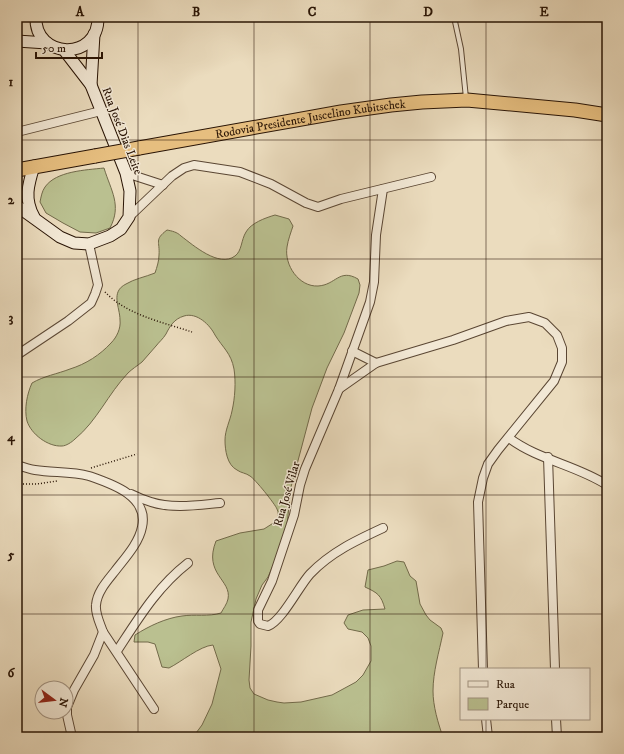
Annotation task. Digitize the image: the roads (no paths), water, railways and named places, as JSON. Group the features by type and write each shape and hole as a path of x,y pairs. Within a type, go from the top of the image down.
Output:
{"highway":[{"name":"Rodovia Presidente Juscelino Kubitschek","path":"17,170 384,106 467,100 575,110 607,115"}],"main road":[{"path":"36,17 37,29 41,37 47,43"},
{"path":"17,41 47,43 64,50 71,50 85,45 96,26 104,17"},
{"name":"Rua José Dias Leite","path":"91,85 96,26"},
{"name":"Rua José Dias Leite","path":"64,50 91,85 126,173 130,191 129,217"},
{"path":"34,166 27,200 28,207 35,218"},
{"path":"17,206 35,218 46,228 60,237 74,243 89,244 110,236 121,229 129,217"}],"street":[{"path":"17,132 101,111"},
{"path":"129,217 172,176 184,168 194,165 240,172 271,184 292,197 313,206 325,205 341,199 431,177"},
{"path":"126,173 163,185"},
{"name":"Rua José Vilar","path":"383,189 376,235 373,291 364,323 302,479 294,515 272,581 258,610 258,621 260,624 268,626 277,621 295,593 310,574 326,559 340,549 383,528"},
{"path":"17,355 91,303 98,285 89,244"},
{"path":"338,389 376,363 453,340 506,321 529,317 545,323 558,335 562,348 562,362 554,381 488,464 483,478 478,502 483,668"},
{"path":"352,351 376,363"},
{"path":"509,438 520,447 580,470 607,485"},
{"path":"548,458 555,668"},
{"path":"17,465 34,470 77,473 110,484 130,494 165,505 177,506 220,503"},
{"path":"130,494 141,508 143,518 142,528 137,541 104,585 98,596 96,605 97,617 103,632 154,709"},
{"path":"117,651 160,589 188,563"},
{"path":"72,737 67,715 67,707 74,690 94,655 103,632"},
{"path":"486,720 488,737"},
{"path":"556,720 557,737"}],"lane":[{"path":"454,17 461,49 467,100"}]}
